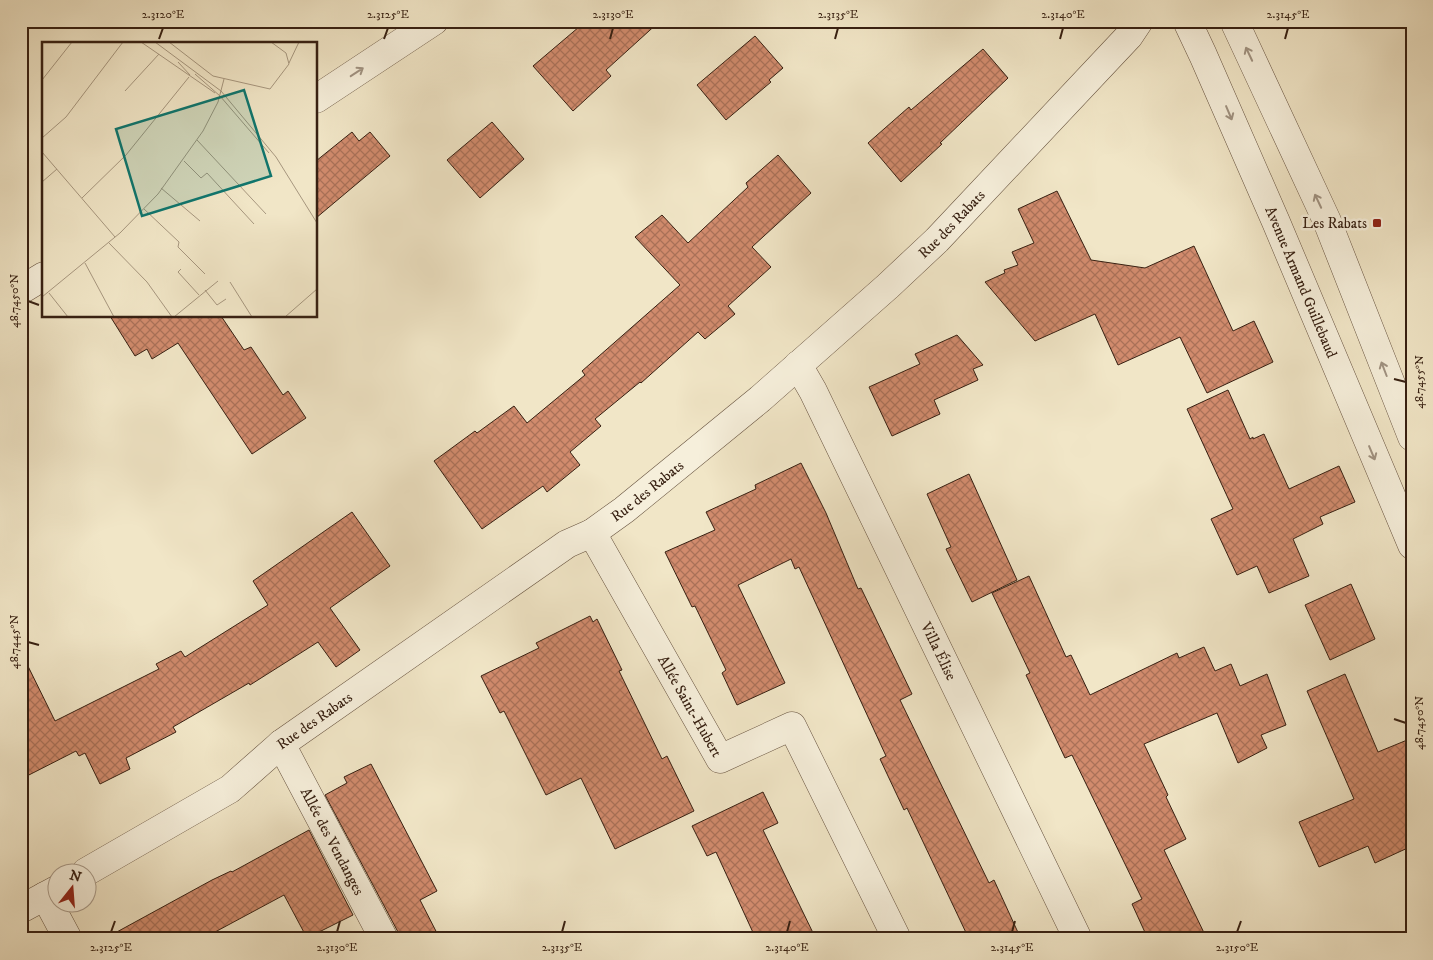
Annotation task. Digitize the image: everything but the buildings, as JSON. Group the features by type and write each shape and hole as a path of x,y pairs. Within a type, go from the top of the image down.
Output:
{"street":[{"path":"318,98 434,21"},
{"name":"Rue des Rabats","path":"98,865 230,789 281,744 567,544 592,533 624,510 760,399 937,240 1129,36 1139,21"},
{"name":"Avenue Armand Guillebaud","path":"1187,21 1204,55 1276,222 1412,546"},
{"path":"1234,21 1327,221 1412,437"},
{"path":"21,290 42,277"},
{"name":"Villa Élise","path":"798,365 1078,939"},
{"name":"Allée Saint-Hubert","path":"592,533 720,759 792,726 897,939"},
{"name":"Allée des Vendanges","path":"281,744 384,939"},
{"path":"41,898 68,939"}],"place":[{"name":"Les Rabats","path":"1377,223"}]}
